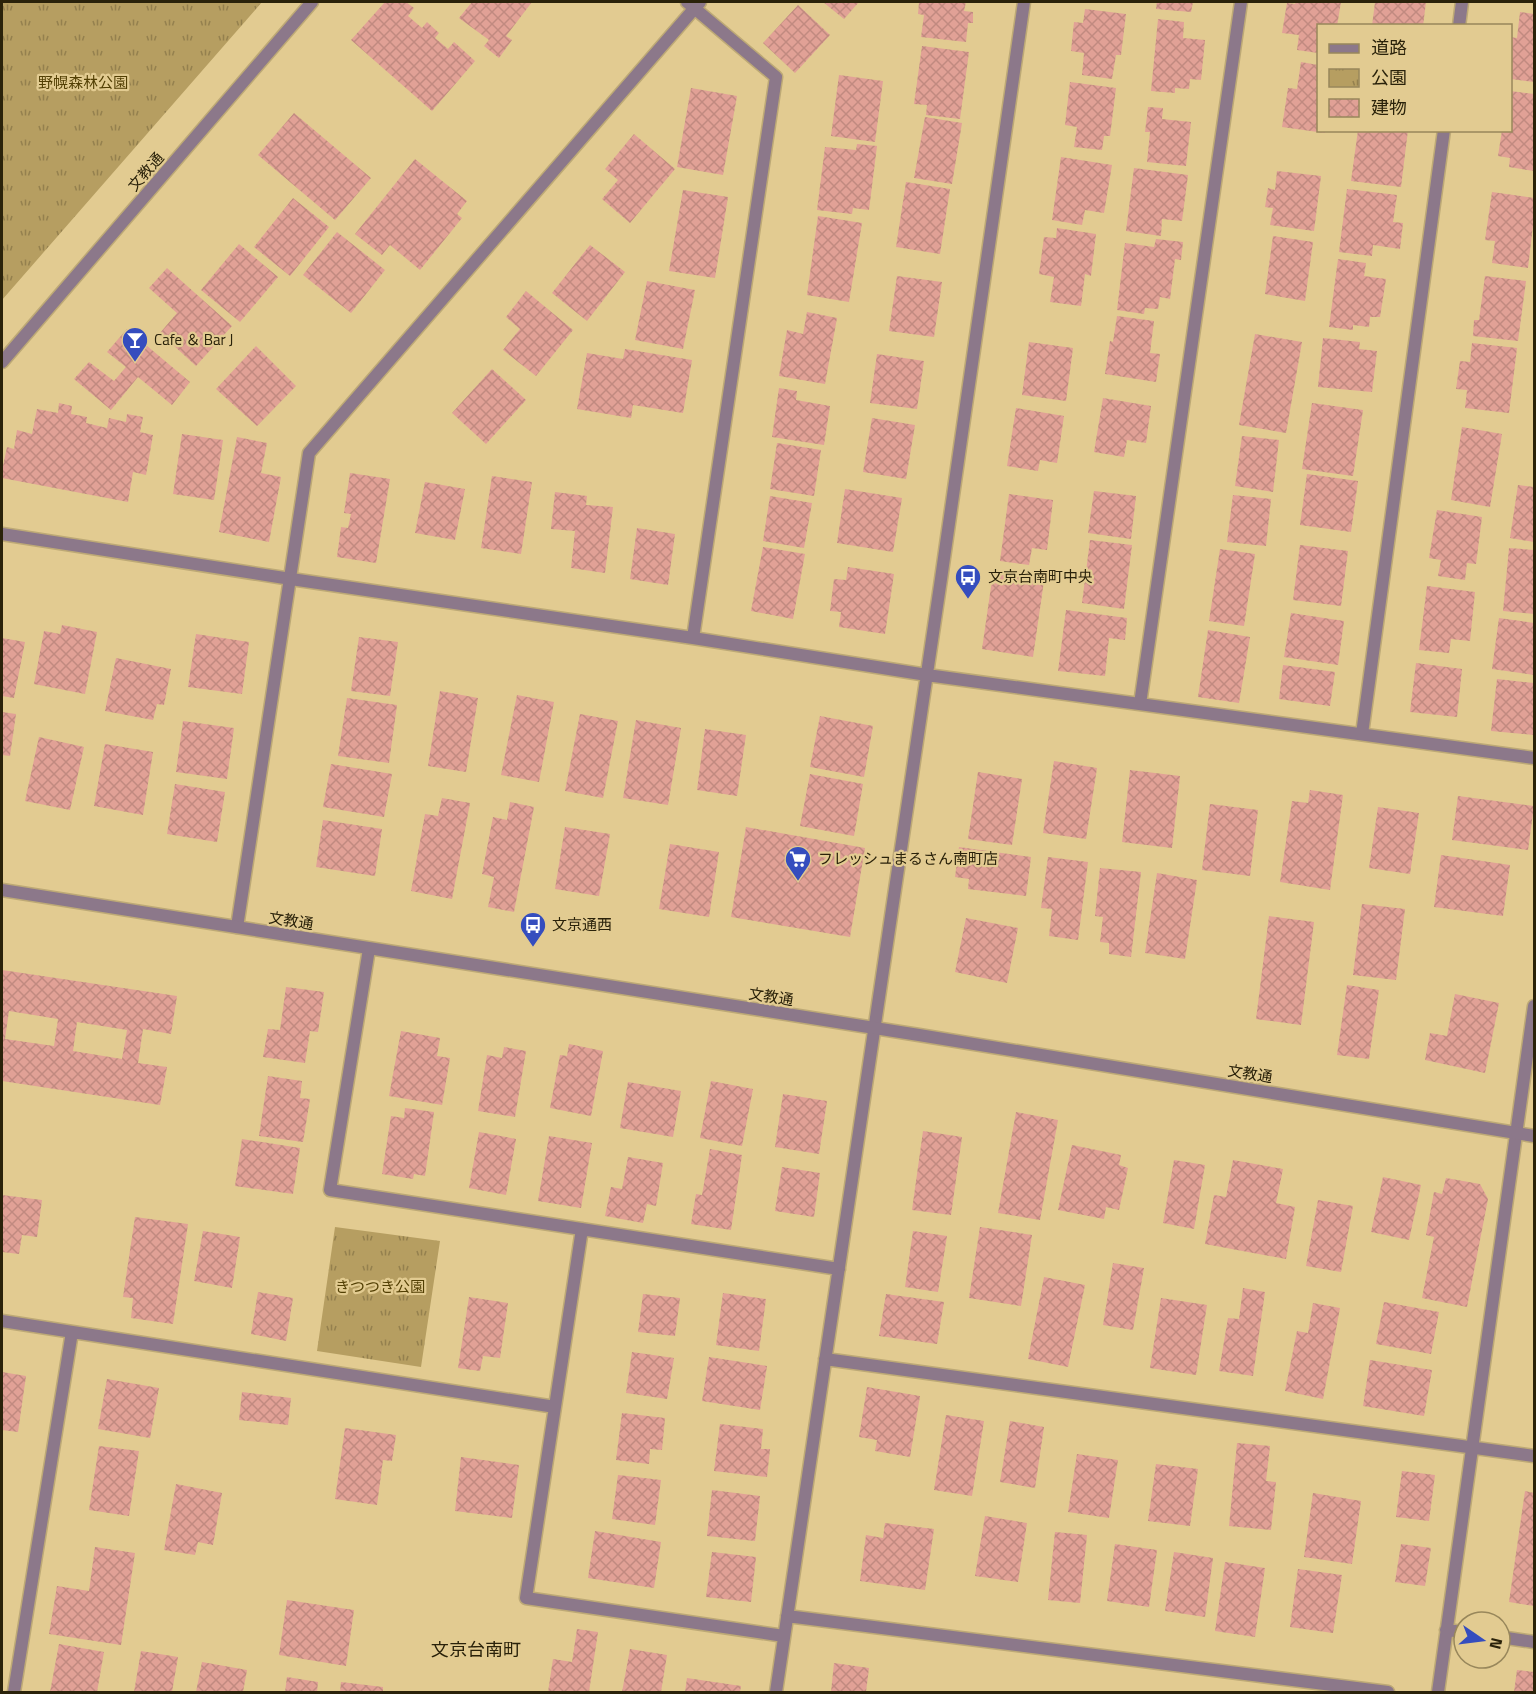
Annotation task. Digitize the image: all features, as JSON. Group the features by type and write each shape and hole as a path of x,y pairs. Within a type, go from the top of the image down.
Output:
{"street":[{"name":"文教通","path":"2,362 312,2"},
{"path":"776,1692 1024,2"},
{"path":"1140,704 1241,2"},
{"path":"1459,24 1462,2"},
{"path":"237,927 309,453 694,4 776,77 693,638"},
{"path":"1362,734 1444,132"},
{"path":"2,534 927,675 1534,758"},
{"name":"文教通","path":"2,890 1534,1136"},
{"path":"369,949 330,1190 839,1269"},
{"path":"1438,1692 1534,1006"},
{"path":"582,1229 526,1598 784,1636"},
{"path":"2,1321 555,1407"},
{"path":"14,1692 72,1332"},
{"path":"825,1359 1534,1456"},
{"path":"788,1616 1388,1692"},
{"path":"1446,1630 1452,1631"},
{"path":"1512,1639 1534,1642"}],"green space":[{"name":"野幌森林公園","path":"2,2 262,2 2,300"},
{"name":"きつつき公園","path":"335,1227 440,1241 421,1367 317,1351"}],"building":[{"path":"385,2 406,2 414,8 408,16 422,28 427,22 439,33 435,38 448,49 454,42 475,61 432,111 351,40"},
{"path":"472,2 532,2 506,36 512,40 499,58 484,46 489,40 459,18"},
{"path":"823,2 859,2 844,19"},
{"path":"919,2 966,2 964,11 973,12 973,23 968,23 966,42 921,37 924,15 918,14"},
{"path":"1157,2 1193,2 1191,12 1156,9"},
{"path":"1296,2 1341,2 1337,24 1317,24 1317,53 1297,50 1299,35 1282,33 1287,3 1295,4"},
{"path":"1375,2 1426,2 1423,24 1372,24"},
{"path":"798,5 830,35 795,73 763,43"},
{"path":"1085,9 1126,14 1121,55 1116,55 1112,79 1082,75 1084,53 1071,51 1074,22 1083,23"},
{"path":"1520,12 1534,14 1534,82 1512,79 1512,37 1517,38"},
{"path":"1158,19 1184,22 1183,38 1205,40 1201,80 1190,79 1189,89 1175,88 1175,93 1151,91"},
{"path":"922,46 969,52 960,119 926,115 927,105 914,104"},
{"path":"1301,62 1317,65 1317,132 1282,127 1288,88 1297,89"},
{"path":"839,75 883,81 875,142 831,136"},
{"path":"1070,82 1116,88 1110,136 1104,136 1102,150 1074,147 1077,127 1065,125"},
{"path":"691,88 737,96 723,175 677,167"},
{"path":"1512,91 1534,94 1534,171 1509,167 1510,158 1498,156 1502,132 1512,132"},
{"path":"1148,107 1163,108 1162,119 1191,122 1186,166 1147,162 1150,132 1145,132"},
{"path":"294,113 371,178 335,220 258,155"},
{"path":"925,117 962,123 952,184 914,178"},
{"path":"1358,132 1408,132 1401,187 1351,181"},
{"path":"634,134 675,169 630,223 602,199 618,180 605,169"},
{"path":"857,144 877,146 869,210 853,208 852,214 817,210 825,147 856,150"},
{"path":"1061,157 1112,165 1104,213 1085,210 1082,225 1052,220"},
{"path":"415,159 467,201 457,214 462,218 420,270 390,245 382,255 355,234"},
{"path":"1134,168 1188,175 1182,221 1162,219 1161,236 1126,231"},
{"path":"1277,171 1321,176 1314,231 1270,225 1273,208 1265,207 1268,188 1275,190"},
{"path":"906,182 950,189 940,254 896,247"},
{"path":"1347,189 1397,195 1393,222 1403,223 1400,249 1373,245 1372,256 1339,252"},
{"path":"683,190 728,197 715,278 669,271"},
{"path":"1492,192 1534,198 1528,268 1492,263 1495,241 1485,240"},
{"path":"293,198 329,227 290,276 254,247"},
{"path":"818,216 862,223 849,302 807,295"},
{"path":"1057,228 1096,234 1091,276 1085,274 1081,306 1050,302 1054,277 1039,274 1044,237 1056,238"},
{"path":"337,232 385,270 351,313 303,275"},
{"path":"1273,236 1313,242 1305,301 1265,294"},
{"path":"1156,239 1183,242 1181,260 1175,259 1170,299 1160,297 1158,309 1145,308 1144,314 1117,310 1125,243 1154,247"},
{"path":"239,244 278,277 240,322 201,290"},
{"path":"590,245 625,272 587,321 552,293"},
{"path":"1338,259 1366,263 1364,276 1386,279 1380,317 1370,317 1369,327 1353,325 1353,330 1329,327"},
{"path":"167,268 232,326 196,366 160,333 177,313 149,288"},
{"path":"897,276 942,282 934,337 889,331"},
{"path":"1485,276 1526,281 1518,341 1473,336 1474,320 1479,320"},
{"path":"647,281 695,290 683,349 635,340"},
{"path":"526,291 573,330 536,376 503,350 520,329 506,317"},
{"path":"807,312 837,318 825,384 779,376 787,330 803,334"},
{"path":"1117,316 1154,321 1150,353 1160,354 1156,382 1105,374"},
{"path":"127,329 190,382 172,405 138,377 111,410 74,379 89,362 114,381 126,367 107,352"},
{"path":"1255,334 1302,342 1286,433 1239,425"},
{"path":"1323,338 1360,342 1359,349 1377,351 1372,392 1318,387"},
{"path":"1029,342 1073,348 1066,401 1022,395"},
{"path":"1472,343 1517,348 1509,413 1465,408 1467,390 1456,389 1460,361 1470,362"},
{"path":"256,346 296,386 257,426 216,389"},
{"path":"625,349 692,360 683,413 633,405 631,418 577,409 587,353 623,359"},
{"path":"877,354 924,361 917,409 870,403"},
{"path":"492,369 526,400 486,444 452,413"},
{"path":"779,388 797,391 796,400 830,406 824,445 772,437"},
{"path":"1103,398 1151,406 1146,443 1127,440 1124,457 1094,452"},
{"path":"59,403 72,406 71,414 87,417 86,423 107,428 109,418 126,422 127,414 143,417 140,432 153,435 146,475 133,472 128,502 2,478 2,465 7,447 14,449 17,430 32,434 37,409 58,413"},
{"path":"1312,403 1363,410 1353,476 1302,469"},
{"path":"1016,408 1064,416 1057,463 1040,460 1038,471 1007,466"},
{"path":"872,418 915,425 906,479 863,472"},
{"path":"1462,427 1502,434 1490,507 1451,500"},
{"path":"182,434 223,440 214,500 173,494"},
{"path":"1242,436 1279,440 1273,492 1235,486"},
{"path":"237,437 267,443 261,473 281,477 269,542 219,532"},
{"path":"777,443 821,450 814,496 770,489"},
{"path":"350,473 390,479 376,563 337,557 341,527 348,528 351,514 344,513"},
{"path":"1307,474 1358,481 1351,532 1300,525"},
{"path":"492,476 532,482 521,554 481,548"},
{"path":"425,482 465,489 455,540 415,533"},
{"path":"1518,485 1534,487 1534,542 1510,538"},
{"path":"845,489 902,498 893,552 837,543"},
{"path":"1094,491 1136,496 1131,539 1088,533"},
{"path":"555,492 587,496 586,505 613,507 605,573 571,568 575,531 551,529"},
{"path":"1009,494 1053,500 1047,550 1032,548 1029,565 1000,561"},
{"path":"1233,495 1271,499 1266,546 1227,542"},
{"path":"770,496 812,503 804,548 763,541"},
{"path":"1437,510 1482,517 1476,564 1467,563 1465,580 1438,576 1441,560 1429,558"},
{"path":"637,528 675,534 668,585 630,579"},
{"path":"1090,540 1132,545 1124,609 1082,603"},
{"path":"1300,545 1348,551 1341,606 1293,600"},
{"path":"763,547 805,554 793,619 751,611"},
{"path":"1509,548 1534,550 1534,614 1503,611"},
{"path":"1220,549 1255,554 1244,626 1209,621"},
{"path":"848,567 894,574 885,634 839,627 841,612 830,611 834,579 846,580"},
{"path":"993,573 1044,581 1033,657 982,649"},
{"path":"1427,586 1475,592 1470,641 1451,639 1449,653 1419,650"},
{"path":"1066,610 1127,618 1125,640 1109,638 1105,676 1058,671"},
{"path":"1291,613 1344,621 1338,665 1284,657"},
{"path":"1499,618 1534,623 1534,675 1492,669"},
{"path":"62,625 97,632 85,694 34,684 44,631 60,634"},
{"path":"1208,630 1250,637 1239,703 1198,697"},
{"path":"196,634 249,642 242,694 188,687"},
{"path":"359,637 398,642 390,696 351,691"},
{"path":"2,638 25,642 14,698 2,696"},
{"path":"116,658 171,669 164,705 157,704 153,720 105,711"},
{"path":"1416,663 1462,669 1457,717 1410,712"},
{"path":"1283,665 1335,672 1330,706 1279,699"},
{"path":"1497,679 1534,683 1534,735 1491,731"},
{"path":"440,691 478,698 466,772 428,766"},
{"path":"517,695 554,702 539,782 501,775"},
{"path":"347,698 397,705 389,763 338,756"},
{"path":"2,712 16,714 10,756 2,755"},
{"path":"580,714 618,721 603,798 565,791"},
{"path":"820,716 873,726 864,777 810,767"},
{"path":"636,720 681,728 668,805 623,798"},
{"path":"183,721 234,728 227,779 176,772"},
{"path":"705,729 746,735 737,796 697,790"},
{"path":"39,737 84,747 70,810 25,801"},
{"path":"105,744 153,752 143,815 94,806"},
{"path":"1054,761 1097,768 1086,839 1043,833"},
{"path":"331,764 392,774 384,817 323,807"},
{"path":"1130,770 1180,776 1172,848 1122,842"},
{"path":"978,772 1022,779 1012,845 968,839"},
{"path":"810,774 863,784 854,836 800,826"},
{"path":"175,784 225,792 217,842 167,834"},
{"path":"1310,790 1343,795 1330,890 1280,882 1292,801 1308,803"},
{"path":"1458,796 1534,806 1528,850 1452,840"},
{"path":"442,798 470,803 452,899 411,891 425,814 438,816"},
{"path":"510,802 534,807 514,912 488,907 494,877 482,874 493,817 507,820"},
{"path":"1210,804 1258,810 1250,876 1202,870"},
{"path":"1378,807 1419,813 1410,874 1369,868"},
{"path":"323,820 382,829 375,876 316,867"},
{"path":"565,827 610,834 599,896 555,889"},
{"name":"フレッシュまるさん南町店","path":"746,827 865,848 850,937 731,917"},
{"path":"670,844 719,852 709,917 659,909"},
{"path":"959,847 1031,857 1026,896 968,889 969,879 955,877"},
{"path":"1441,855 1510,865 1503,916 1434,907"},
{"path":"1048,857 1088,862 1078,940 1049,936 1052,909 1041,908"},
{"path":"1100,868 1141,872 1131,957 1109,954 1109,943 1100,942 1103,917 1095,916"},
{"path":"1157,873 1197,880 1185,959 1145,953"},
{"path":"1362,904 1405,909 1396,980 1353,975"},
{"path":"1269,916 1314,922 1301,1025 1256,1019"},
{"path":"966,918 1018,928 1007,983 955,972"},
{"path":"2,970 177,996 171,1034 143,1029 138,1063 167,1067 160,1105 2,1081","holes":["9,1011 58,1019 54,1046 5,1039","77,1022 127,1030 122,1059 73,1051"]},
{"path":"1347,985 1379,990 1369,1059 1337,1055"},
{"path":"286,987 324,992 318,1032 310,1031 305,1063 263,1057 268,1029 280,1030"},
{"path":"1455,994 1499,1003 1485,1073 1425,1060 1430,1033 1447,1036"},
{"path":"401,1031 440,1038 437,1056 450,1058 442,1105 389,1096"},
{"path":"569,1044 603,1051 591,1116 550,1108 560,1055 567,1056"},
{"path":"504,1047 526,1051 515,1117 478,1111 487,1055 502,1058"},
{"path":"268,1076 302,1081 300,1098 310,1099 303,1142 259,1136"},
{"path":"711,1081 753,1089 742,1146 700,1138"},
{"path":"628,1082 681,1091 673,1137 620,1128"},
{"path":"783,1094 827,1101 819,1154 775,1147"},
{"path":"405,1108 434,1112 425,1176 414,1174 413,1179 382,1174 391,1116 404,1118"},
{"path":"1016,1112 1058,1120 1040,1220 998,1213"},
{"path":"923,1131 962,1137 951,1215 912,1210"},
{"path":"479,1132 516,1139 506,1195 469,1188"},
{"path":"549,1136 592,1143 581,1208 538,1201"},
{"path":"242,1139 300,1148 293,1194 235,1186"},
{"path":"1072,1145 1121,1155 1119,1165 1128,1168 1119,1210 1106,1207 1104,1219 1058,1210"},
{"path":"710,1149 742,1155 731,1230 691,1224 696,1194 702,1195"},
{"path":"628,1157 663,1163 656,1206 647,1204 643,1223 605,1216 611,1187 622,1189"},
{"path":"1174,1160 1205,1165 1194,1229 1163,1223"},
{"path":"1233,1160 1283,1169 1276,1203 1295,1207 1286,1259 1205,1244 1214,1195 1226,1197"},
{"path":"782,1167 820,1173 814,1217 775,1211"},
{"path":"1383,1177 1421,1185 1409,1240 1371,1232"},
{"path":"1446,1178 1480,1184 1488,1199 1467,1307 1422,1298 1434,1237 1426,1235 1434,1192 1442,1194"},
{"path":"2,1195 42,1200 37,1237 22,1235 19,1254 2,1252"},
{"path":"1318,1200 1353,1206 1341,1272 1306,1266"},
{"path":"135,1217 188,1224 173,1324 131,1318 133,1298 123,1297"},
{"path":"980,1227 1032,1235 1021,1306 969,1298"},
{"path":"203,1231 240,1237 232,1288 194,1281"},
{"path":"913,1231 947,1236 938,1292 905,1287"},
{"path":"1113,1263 1144,1268 1133,1330 1103,1325"},
{"path":"1044,1277 1085,1285 1068,1367 1028,1359"},
{"path":"1243,1288 1265,1292 1253,1376 1219,1371 1228,1318 1239,1319"},
{"path":"258,1292 293,1298 286,1341 251,1334"},
{"path":"723,1293 766,1299 759,1351 716,1345"},
{"path":"643,1294 680,1298 675,1336 638,1332"},
{"path":"886,1294 944,1302 937,1344 879,1336"},
{"path":"469,1297 508,1303 500,1358 483,1356 480,1371 458,1368"},
{"path":"1161,1298 1207,1305 1196,1375 1150,1368"},
{"path":"1384,1302 1439,1312 1431,1354 1376,1344"},
{"path":"1313,1303 1340,1308 1323,1399 1285,1391 1297,1331 1308,1333"},
{"path":"632,1352 674,1358 667,1399 626,1393"},
{"path":"709,1357 767,1366 760,1410 702,1401"},
{"path":"1370,1360 1432,1370 1424,1416 1363,1406"},
{"path":"2,1372 26,1376 18,1432 2,1430"},
{"path":"107,1379 159,1388 150,1438 98,1429"},
{"path":"867,1387 920,1396 910,1457 875,1451 877,1440 859,1437"},
{"path":"242,1392 291,1398 288,1425 239,1420"},
{"path":"622,1413 665,1418 662,1450 650,1449 649,1464 616,1460"},
{"path":"946,1415 984,1421 972,1496 934,1490"},
{"path":"1010,1421 1044,1427 1035,1488 1000,1482"},
{"path":"720,1424 763,1429 761,1449 770,1449 767,1477 714,1471"},
{"path":"345,1428 396,1435 392,1461 383,1460 377,1505 335,1499"},
{"path":"1237,1443 1270,1446 1266,1481 1276,1482 1271,1530 1229,1526"},
{"path":"99,1446 139,1451 129,1516 89,1510"},
{"path":"1077,1454 1118,1460 1109,1518 1068,1512"},
{"path":"461,1457 519,1465 512,1518 455,1511"},
{"path":"1156,1464 1198,1469 1190,1526 1148,1521"},
{"path":"1402,1471 1435,1475 1429,1521 1396,1517"},
{"path":"618,1475 661,1480 655,1525 612,1519"},
{"path":"176,1484 222,1493 213,1545 198,1542 195,1555 164,1550"},
{"path":"712,1490 760,1496 755,1541 707,1536"},
{"path":"1525,1491 1534,1493 1534,1606 1509,1602"},
{"path":"1313,1493 1361,1501 1352,1564 1304,1557"},
{"path":"985,1516 1027,1523 1018,1582 975,1576"},
{"path":"885,1523 934,1529 925,1590 860,1581 866,1535 883,1538"},
{"path":"595,1531 661,1542 654,1588 588,1578"},
{"path":"1055,1532 1087,1535 1080,1603 1048,1600"},
{"path":"1115,1544 1157,1550 1149,1607 1107,1601"},
{"path":"1401,1544 1431,1548 1425,1586 1395,1582"},
{"path":"95,1547 135,1553 121,1645 49,1634 57,1586 89,1591"},
{"path":"712,1552 756,1557 751,1602 706,1597"},
{"path":"1174,1552 1213,1558 1205,1617 1165,1611"},
{"path":"1225,1562 1265,1568 1255,1637 1215,1631"},
{"path":"1298,1569 1342,1575 1333,1633 1290,1627"},
{"path":"287,1600 354,1610 346,1666 279,1655"},
{"path":"577,1629 598,1632 589,1692 548,1692 553,1659 572,1662"},
{"path":"59,1644 104,1652 97,1692 50,1692"},
{"path":"630,1649 667,1655 661,1692 622,1692"},
{"path":"141,1651 178,1657 172,1692 134,1692"},
{"path":"202,1662 247,1670 243,1692 196,1692"},
{"path":"834,1663 869,1668 866,1692 831,1692"},
{"path":"1517,1670 1534,1672 1534,1692 1514,1692"},
{"path":"287,1677 318,1682 317,1692 285,1692"},
{"path":"687,1678 741,1686 740,1692 685,1692"},
{"path":"341,1682 383,1687 383,1692 340,1692"}],"place":[{"name":"Cafe ＆ Bar J","path":"135,363"},
{"name":"文京台南町中央","path":"968,600"},
{"name":"フレッシュまるさん南町店","path":"798,882"},
{"name":"文京通西","path":"533,948"}],"district":[{"name":"文京台南町","path":"476,1650"}]}
